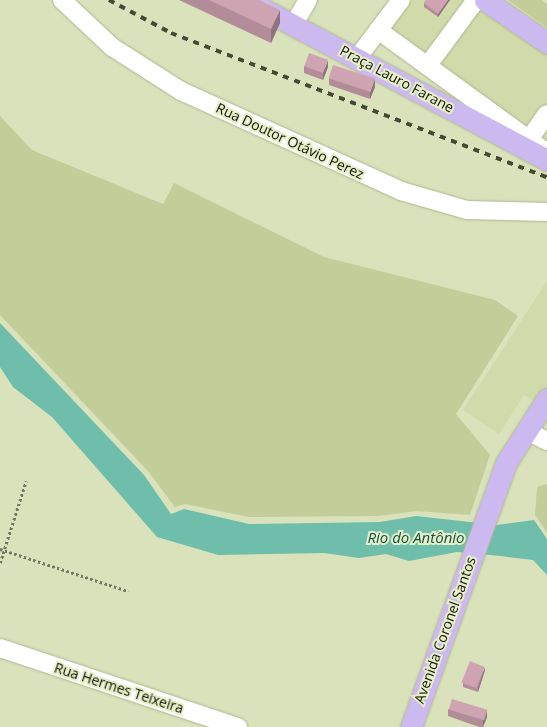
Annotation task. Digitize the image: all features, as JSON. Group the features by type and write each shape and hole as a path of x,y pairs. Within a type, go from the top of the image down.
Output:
{"main road":[{"name":"Praça Lauro Farane","path":"246,0 358,57 547,160"},
{"path":"485,0 547,43"},
{"name":"Avenida Coronel Santos","path":"410,727 506,463 547,399"}],"street":[{"name":"Rua Doutor Otávio Perez","path":"62,0 112,47 181,91 401,191 467,210 547,212"},
{"path":"294,24 308,0"},
{"path":"358,57 401,0"},
{"path":"428,65 476,0"},
{"name":"Praça Lauro Farane","path":"378,30 530,138 547,153"},
{"path":"530,138 547,114"},
{"path":"527,431 547,442"},
{"name":"Rua Hermes Teixeira","path":"0,648 238,727"}],"path":[{"path":"0,563 2,550 26,481"},
{"path":"2,550 128,591"}],"shaded area":[{"path":"392,0 473,0 547,51 547,141 376,22"},
{"path":"508,0 542,0 547,4 547,28"},
{"path":"0,116 32,150 163,204 174,183 324,257 495,300 518,316 456,414 490,455 470,515 416,511 379,516 249,517 185,504 175,507 148,471 0,315"},
{"path":"547,281 547,409 524,395 499,434 463,410"},
{"path":"547,484 547,533 535,515 537,487"}],"water":[{"name":"Rio do Antônio","path":"0,323 144,475 171,514 184,509 249,524 380,522 416,516 497,525 534,520 547,539 547,575 533,560 501,556 457,552 409,561 386,554 359,558 324,553 218,555 157,537 52,417 13,387 0,367"}],"building":[{"path":"209,0 259,0 280,10 271,29"},
{"path":"426,0 448,0 438,14 424,3"},
{"path":"309,53 328,60 323,73 304,66"},
{"path":"333,65 375,79 371,92 329,78"},
{"path":"470,661 485,667 476,688 461,682"},
{"path":"452,699 487,710 484,720 449,710"}],"railway":[{"path":"109,0 171,33 547,177"}]}
